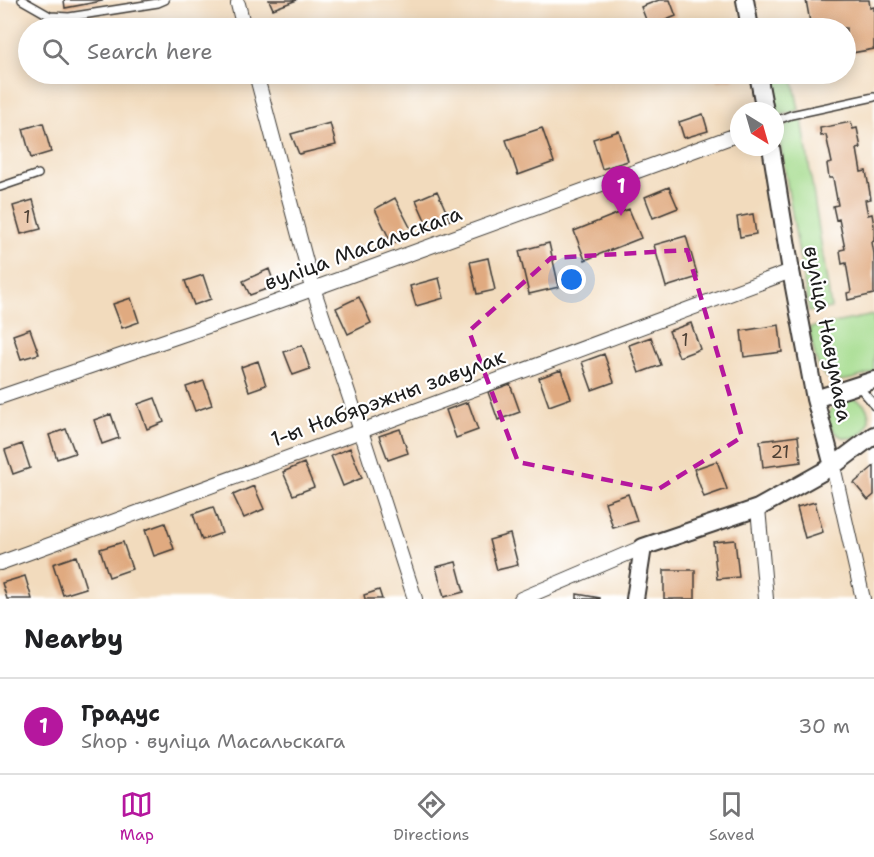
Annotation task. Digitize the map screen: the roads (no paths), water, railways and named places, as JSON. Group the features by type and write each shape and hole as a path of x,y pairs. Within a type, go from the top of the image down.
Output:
{"street":[{"path":"745,0 748,18"},
{"path":"238,4 242,18"},
{"path":"259,84 313,288 415,599"},
{"path":"760,84 763,102"},
{"name":"вуліца Масальскага","path":"0,397 162,342 730,137"},
{"name":"вуліца Навумава","path":"772,156 815,399 833,465 863,599"},
{"name":"1-ы Набярэжны завулак","path":"0,563 791,271"},
{"path":"815,399 874,380"},
{"path":"521,599 643,547 758,508 833,465 874,435"},
{"path":"758,508 766,599"},
{"path":"636,599 643,547"}],"lane":[{"path":"22,0 50,16 69,17 165,0"},
{"path":"784,118 874,97"},
{"path":"0,187 38,174"},
{"path":"858,385 874,406"}],"place":[{"name":"Градус","path":"621,216"}]}
